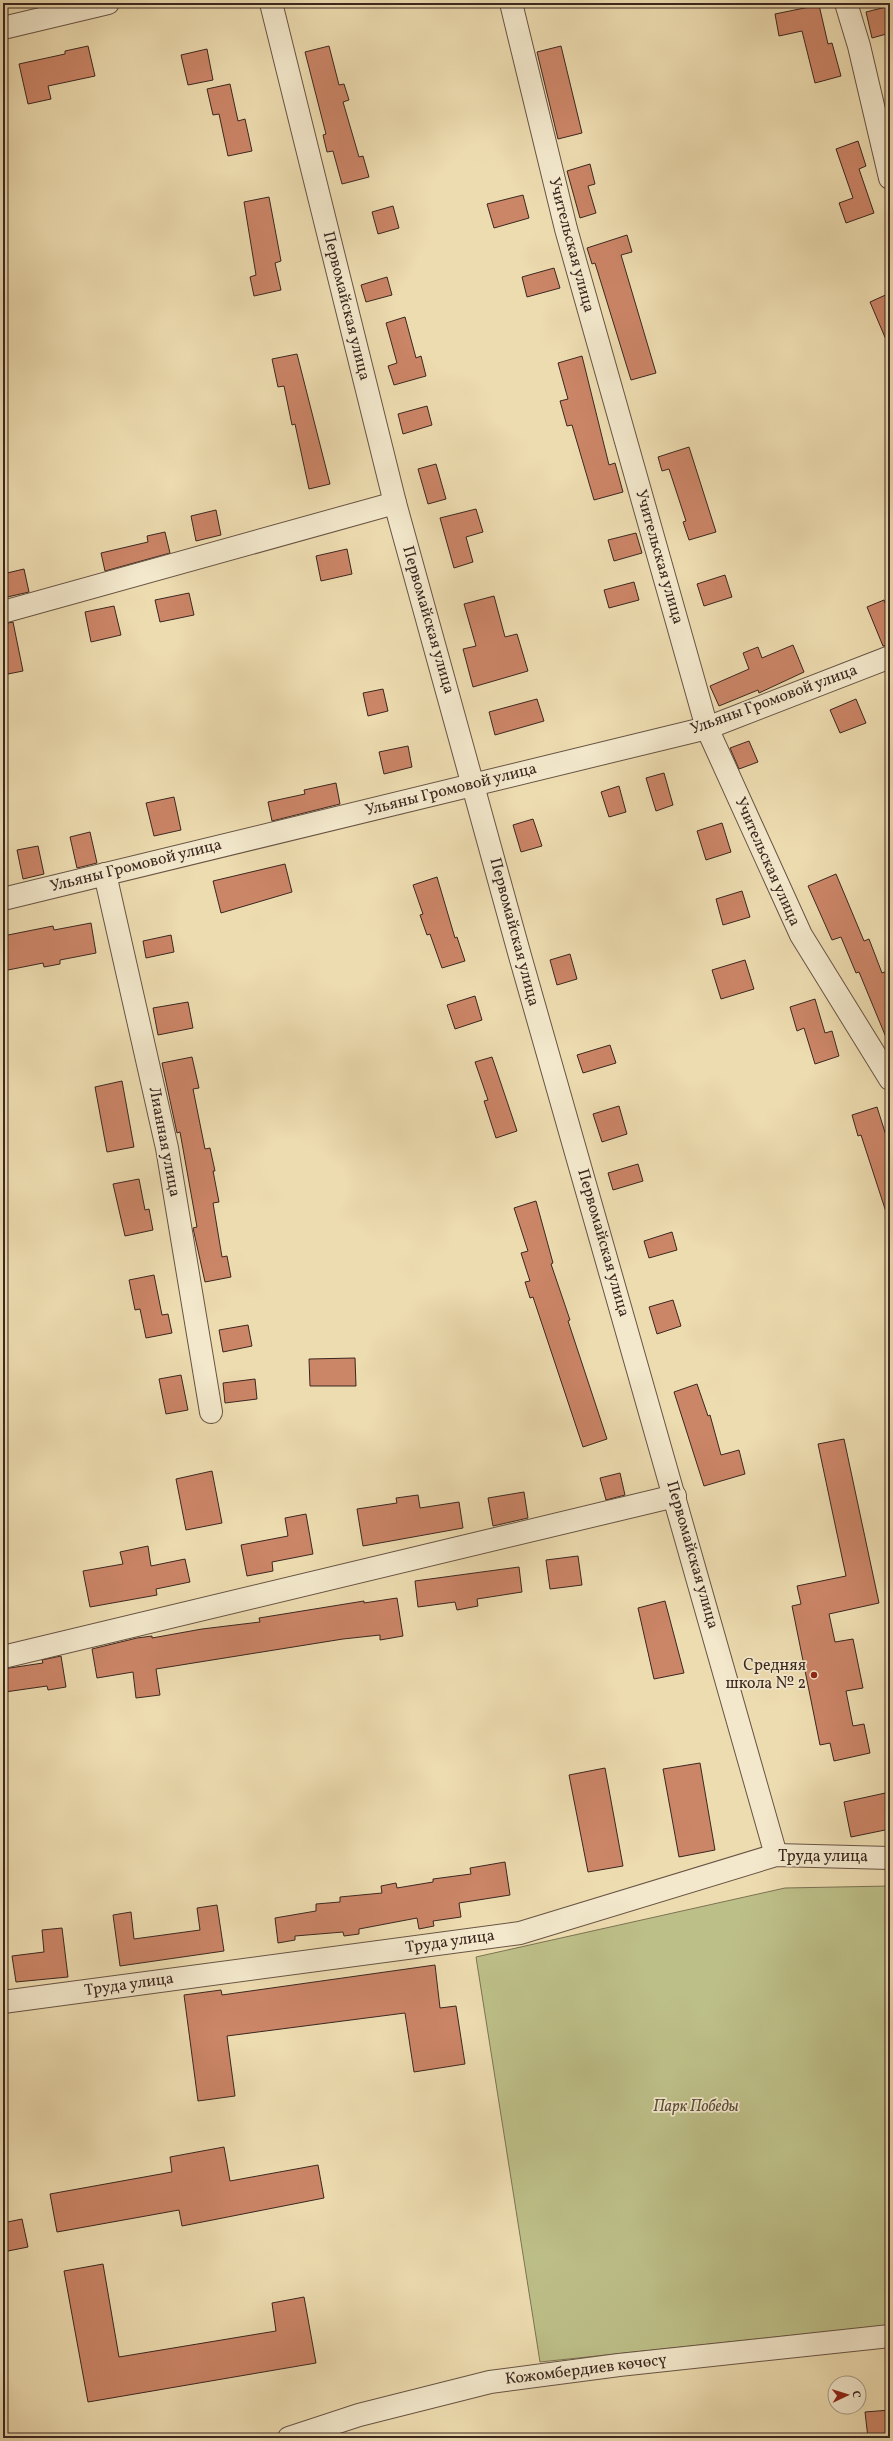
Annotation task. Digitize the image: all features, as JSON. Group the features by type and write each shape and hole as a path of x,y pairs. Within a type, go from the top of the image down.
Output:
{"street":[{"path":"3,28 108,3"},
{"name":"Первомайская улица","path":"271,3 395,503 520,956 675,1496 776,1856"},
{"name":"Учительская улица","path":"511,3 566,229 707,728 801,935 890,1079"},
{"path":"846,3 859,46 890,178"},
{"path":"3,612 395,503"},
{"name":"Ульяны Громовой улица","path":"3,898 707,728 890,657"},
{"name":"Лианная улица","path":"105,874 167,1148 211,1412"},
{"path":"3,1657 675,1496"},
{"name":"Труда улица","path":"3,2002 520,1933 776,1856 890,1858"},
{"name":"Кожомбердиев көчөсү","path":"289,2438 360,2415 490,2382 619,2365 890,2336"}],"green space":[{"name":"Парк Победы","path":"890,1886 890,2325 540,2362 476,1957 785,1888"}],"building":[{"path":"819,5 828,44 832,43 841,76 815,83 802,31 779,36 775,14"},
{"path":"890,6 890,33 872,38 866,12"},
{"path":"88,46 95,76 48,86 51,99 28,104 19,64 65,54 65,51"},
{"path":"329,46 339,85 344,84 349,100 343,102 359,157 363,156 369,177 342,184 333,151 327,152 323,135 326,134 305,52"},
{"path":"561,46 582,133 558,139 537,52"},
{"path":"207,49 213,80 188,85 181,55"},
{"path":"230,84 238,121 245,119 252,151 228,156 219,114 213,115 207,89"},
{"path":"858,141 866,166 859,169 874,213 846,223 839,203 853,198 836,149"},
{"path":"590,164 595,184 588,186 596,213 580,218 567,171"},
{"path":"523,195 529,218 494,228 487,204"},
{"path":"269,197 281,261 275,263 281,290 254,296 250,277 256,275 244,202"},
{"path":"393,206 399,228 378,234 372,212"},
{"path":"627,235 632,252 621,255 656,373 631,380 595,263 592,264 587,248"},
{"path":"554,268 560,288 527,297 522,277"},
{"path":"387,277 392,295 366,302 361,285"},
{"path":"890,293 890,349 870,302"},
{"path":"405,317 416,358 421,356 426,376 394,385 388,366 397,363 386,323"},
{"path":"297,354 330,484 309,489 295,424 292,425 284,386 278,387 272,359"},
{"path":"582,356 609,465 615,463 623,492 594,500 572,425 567,426 560,401 568,399 558,363"},
{"path":"427,406 432,425 403,434 398,414"},
{"path":"689,447 716,532 689,540 683,522 686,521 669,469 662,471 658,457"},
{"path":"436,464 446,499 428,504 418,469"},
{"path":"476,509 483,532 466,537 473,562 454,568 440,518"},
{"path":"216,510 221,535 196,541 191,516"},
{"path":"165,532 170,553 105,571 101,553 148,542 147,536"},
{"path":"636,533 642,553 614,561 608,540"},
{"path":"347,549 352,574 321,581 316,556"},
{"path":"24,569 29,592 3,598 3,574"},
{"path":"725,575 732,597 704,606 697,584"},
{"path":"634,582 639,600 609,608 604,590"},
{"path":"189,593 194,615 160,622 155,600"},
{"path":"494,596 505,637 517,634 528,671 473,687 463,649 476,646 464,604"},
{"path":"884,600 890,615 890,645 883,646 867,607"},
{"path":"114,606 121,635 91,642 85,612"},
{"path":"13,622 23,671 8,674 3,651 3,624"},
{"path":"793,645 804,672 759,693 758,690 719,706 710,686 749,669 743,653 758,647 762,658"},
{"path":"383,689 388,711 368,716 363,693"},
{"path":"537,699 544,721 495,735 489,712"},
{"path":"856,699 866,723 840,733 830,710"},
{"path":"749,741 758,762 739,769 730,748"},
{"path":"408,746 412,767 384,774 379,752"},
{"path":"664,773 673,805 656,811 646,778"},
{"path":"336,783 340,804 272,821 268,802 305,794 304,790"},
{"path":"619,786 626,812 609,817 601,792"},
{"path":"174,797 181,830 154,836 146,803"},
{"path":"533,819 542,846 521,852 513,825"},
{"path":"722,823 731,852 706,860 697,831"},
{"path":"90,832 97,863 77,868 70,837"},
{"path":"38,846 44,874 23,879 17,850"},
{"path":"285,864 292,892 221,913 213,881"},
{"path":"836,874 864,941 869,939 882,973 890,970 890,1047 859,972 856,973 841,937 832,940 808,886"},
{"path":"437,877 455,938 457,937 465,961 442,968 430,934 427,935 420,915 423,914 413,885"},
{"path":"742,891 750,917 723,925 716,899"},
{"path":"91,923 96,953 60,960 60,964 44,967 43,963 3,971 3,936 53,926 54,930"},
{"path":"171,935 174,952 146,958 143,941"},
{"path":"570,954 577,979 557,985 550,960"},
{"path":"745,960 754,989 721,999 712,970"},
{"path":"475,996 482,1020 455,1029 447,1005"},
{"path":"815,999 825,1033 832,1031 839,1056 815,1064 804,1028 797,1031 790,1007"},
{"path":"188,1002 193,1028 158,1035 153,1008"},
{"path":"610,1045 616,1063 583,1073 577,1055"},
{"path":"192,1057 199,1088 193,1089 205,1149 210,1148 215,1171 213,1171 219,1202 213,1203 222,1257 227,1256 231,1277 205,1282 193,1228 197,1227 180,1132 177,1133 162,1063"},
{"path":"492,1057 517,1131 496,1138 484,1101 488,1100 475,1062"},
{"path":"122,1081 134,1147 107,1152 95,1087"},
{"path":"619,1106 627,1134 602,1142 593,1114"},
{"path":"877,1107 890,1148 890,1215 887,1215 861,1135 858,1136 852,1115"},
{"path":"638,1164 643,1181 613,1190 608,1173"},
{"path":"139,1179 145,1210 149,1209 153,1230 125,1236 113,1184"},
{"path":"536,1201 553,1263 551,1264 570,1320 568,1321 607,1439 583,1447 533,1297 530,1298 525,1282 530,1281 521,1253 528,1251 514,1208"},
{"path":"672,1232 677,1250 649,1258 644,1241"},
{"path":"154,1275 162,1315 168,1314 172,1333 146,1338 140,1309 135,1310 129,1280"},
{"path":"673,1300 681,1326 657,1334 649,1307"},
{"path":"248,1325 252,1346 223,1352 219,1330"},
{"path":"355,1358 356,1386 310,1386 309,1359"},
{"path":"181,1375 188,1410 166,1414 159,1379"},
{"path":"255,1379 257,1399 225,1403 223,1383"},
{"path":"697,1384 708,1416 710,1415 721,1455 739,1450 745,1474 704,1486 674,1392"},
{"path":"844,1439 879,1603 829,1614 835,1642 853,1639 863,1688 846,1691 853,1726 864,1724 870,1753 834,1761 830,1743 820,1745 792,1606 801,1604 797,1586 846,1576 818,1444"},
{"path":"212,1471 222,1523 186,1530 176,1479"},
{"path":"620,1473 625,1495 606,1500 600,1478"},
{"path":"524,1492 528,1518 493,1526 488,1498"},
{"path":"418,1495 420,1508 459,1502 463,1528 363,1546 357,1509 397,1503 396,1498"},
{"path":"306,1514 313,1554 272,1562 273,1571 247,1576 241,1545 288,1536 285,1518"},
{"path":"148,1546 151,1566 185,1559 190,1582 156,1589 157,1595 90,1607 83,1571 123,1564 120,1552"},
{"path":"578,1556 582,1585 550,1589 546,1560"},
{"path":"519,1567 522,1592 477,1599 478,1606 457,1610 455,1602 418,1607 415,1581"},
{"path":"397,1598 403,1636 380,1640 380,1635 343,1639 156,1669 160,1695 136,1698 133,1672 97,1678 92,1649 137,1638 152,1636 152,1638 202,1629 260,1622 259,1618 364,1601 364,1603"},
{"path":"665,1601 684,1673 654,1679 638,1608"},
{"path":"61,1656 66,1687 48,1690 47,1686 5,1692 3,1669 43,1663 42,1660"},
{"path":"700,1763 715,1850 679,1857 663,1769"},
{"path":"605,1768 623,1866 588,1872 569,1775"},
{"path":"890,1792 890,1829 851,1837 844,1802"},
{"path":"505,1862 510,1895 459,1903 461,1917 433,1921 434,1926 419,1929 417,1918 359,1929 359,1934 344,1936 343,1932 295,1936 295,1940 278,1943 275,1918 316,1911 316,1904 340,1902 340,1897 382,1893 381,1886 396,1883 397,1888 433,1882 433,1879 471,1874 470,1868"},
{"path":"217,1905 224,1951 120,1966 113,1915 131,1912 134,1939 200,1930 197,1908"},
{"path":"62,1928 68,1977 16,1982 12,1956 44,1952 42,1930"},
{"path":"435,1965 440,2008 456,2006 465,2064 414,2072 405,2013 227,2036 235,2096 198,2101 184,1995 221,1990 222,1995"},
{"path":"224,2147 230,2181 318,2165 324,2198 182,2226 179,2210 57,2232 50,2194 172,2172 170,2157"},
{"path":"22,2219 28,2247 3,2252 3,2223"},
{"path":"103,2264 119,2357 276,2331 272,2303 304,2297 316,2363 88,2402 64,2271"},
{"path":"890,2410 890,2438 868,2438 865,2415 867,2415 867,2412"}],"place":[{"name":"Средняя школа № 2","path":"814,1675"}]}
